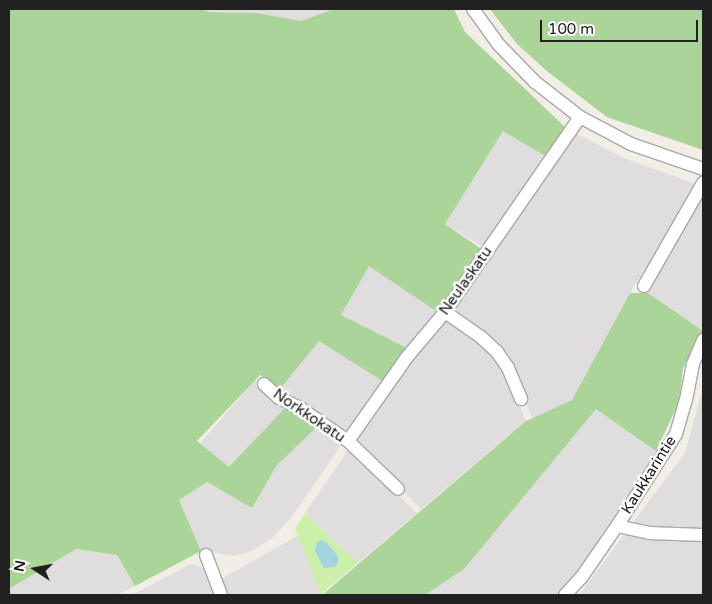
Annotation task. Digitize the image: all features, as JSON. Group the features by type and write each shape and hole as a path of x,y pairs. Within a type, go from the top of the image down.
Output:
{"street":[{"path":"473,9 499,45 535,82 580,117 631,144 703,169"},
{"name":"Neulaskatu","path":"348,441 407,357 445,312 580,117"},
{"path":"644,286 703,183"},
{"path":"445,312 481,337 497,352 508,368 521,399"},
{"name":"Kaukkarintie","path":"565,595 581,578 617,526 676,434 686,400 693,364 703,340"},
{"name":"Norkkokatu","path":"264,384 279,398 300,408 348,441 398,490"},
{"path":"617,526 649,533 703,536"},
{"path":"206,555 221,595"}],"shaded area":[{"path":"201,9 334,9 301,21 257,13 209,12"},
{"path":"503,130 547,158 489,251 445,223"},
{"path":"573,132 624,158 698,185 630,293 572,400 532,418 511,365 450,312"},
{"path":"703,197 703,331 648,293"},
{"path":"369,265 439,313 409,349 341,315"},
{"path":"445,318 481,340 505,369 526,421 421,509 352,441 409,359"},
{"path":"319,341 384,382 346,433 280,389"},
{"path":"255,380 286,407 231,470 200,443"},
{"path":"703,388 703,595 579,595 685,453"},
{"path":"596,408 656,451 578,573 558,595 425,595 464,569"},
{"path":"318,426 342,444 291,518 272,538 252,551 235,556 201,551 179,500 207,482 252,508 277,465"},
{"path":"349,449 417,513 358,563 305,513"},
{"path":"299,535 322,595 227,595 221,579"},
{"path":"76,549 117,555 135,586 117,595 9,595 9,589"},
{"path":"191,564 207,569 216,595 132,595"}],"green space":[{"path":"9,9 201,9 209,12 257,13 301,21 334,9 454,9 465,32 565,127 547,157 503,131 445,224 483,250 439,313 369,266 341,315 409,349 384,382 319,341 280,389 260,375 197,441 229,467 286,407 318,426 277,465 252,508 207,482 179,500 201,551 135,586 117,555 76,549 9,589"},
{"path":"490,9 703,9 703,150 607,117 548,72 517,44"},
{"path":"630,293 648,293 703,331 683,368 679,402 656,451 596,409 464,569 425,595 322,595 526,421 572,400"},
{"path":"305,513 358,563 321,594 295,529"}],"water":[{"path":"321,540 326,542 338,556 338,563 335,567 324,568 315,551 317,542"}]}
